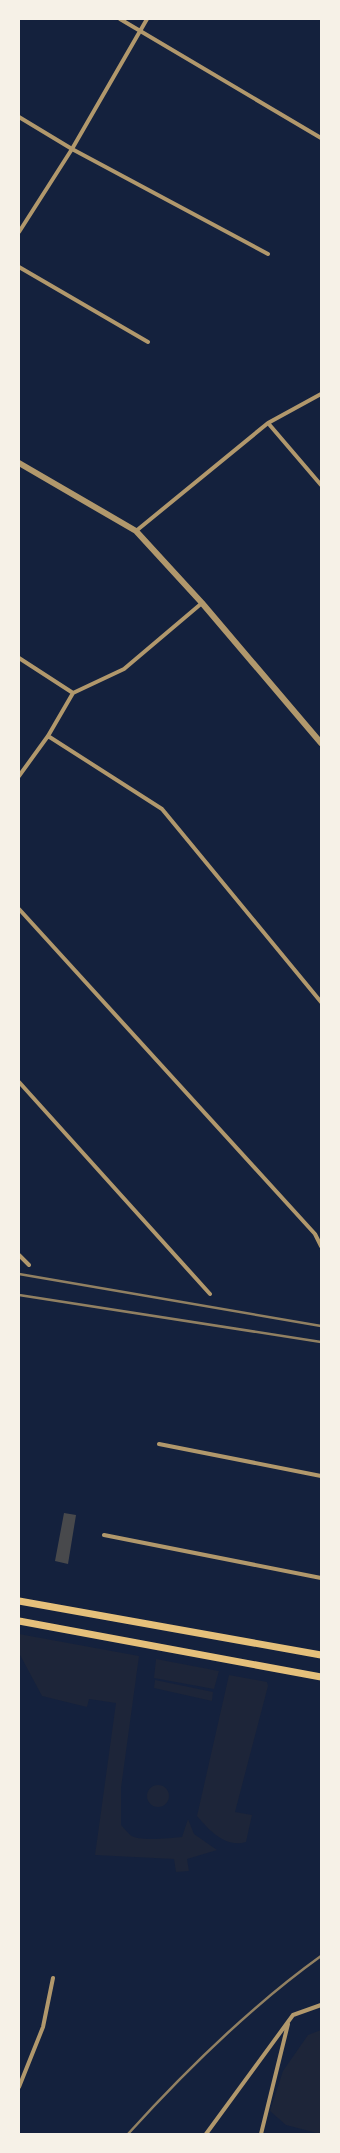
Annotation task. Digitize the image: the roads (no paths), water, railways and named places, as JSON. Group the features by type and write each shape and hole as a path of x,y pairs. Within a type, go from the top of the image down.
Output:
{"main road":[{"path":"19,1601 321,1655"},
{"path":"19,1621 321,1678"}],"street":[{"path":"120,19 321,138"},
{"path":"19,232 72,149 141,32 147,19"},
{"path":"19,117 72,149 268,254"},
{"path":"19,267 148,342"},
{"path":"136,531 268,423 321,394"},
{"path":"268,423 321,485"},
{"path":"19,463 136,531 202,603 321,743"},
{"path":"19,776 48,736 73,693 124,669 202,603"},
{"path":"19,658 73,693"},
{"path":"48,736 162,809 321,1002"},
{"path":"19,909 314,1234 321,1246"},
{"path":"19,1082 210,1294"},
{"path":"19,1255 29,1265"},
{"path":"159,1444 321,1476"},
{"path":"104,1535 321,1578"},
{"path":"19,2087 43,2027 53,1978"},
{"path":"206,2134 293,2014 321,2005"},
{"path":"261,2134 289,2021"}],"railway":[{"path":"19,1274 321,1326"},
{"path":"19,1295 321,1342"},
{"path":"128,2134 173,2086 220,2040 269,1996 321,1956"}]}
